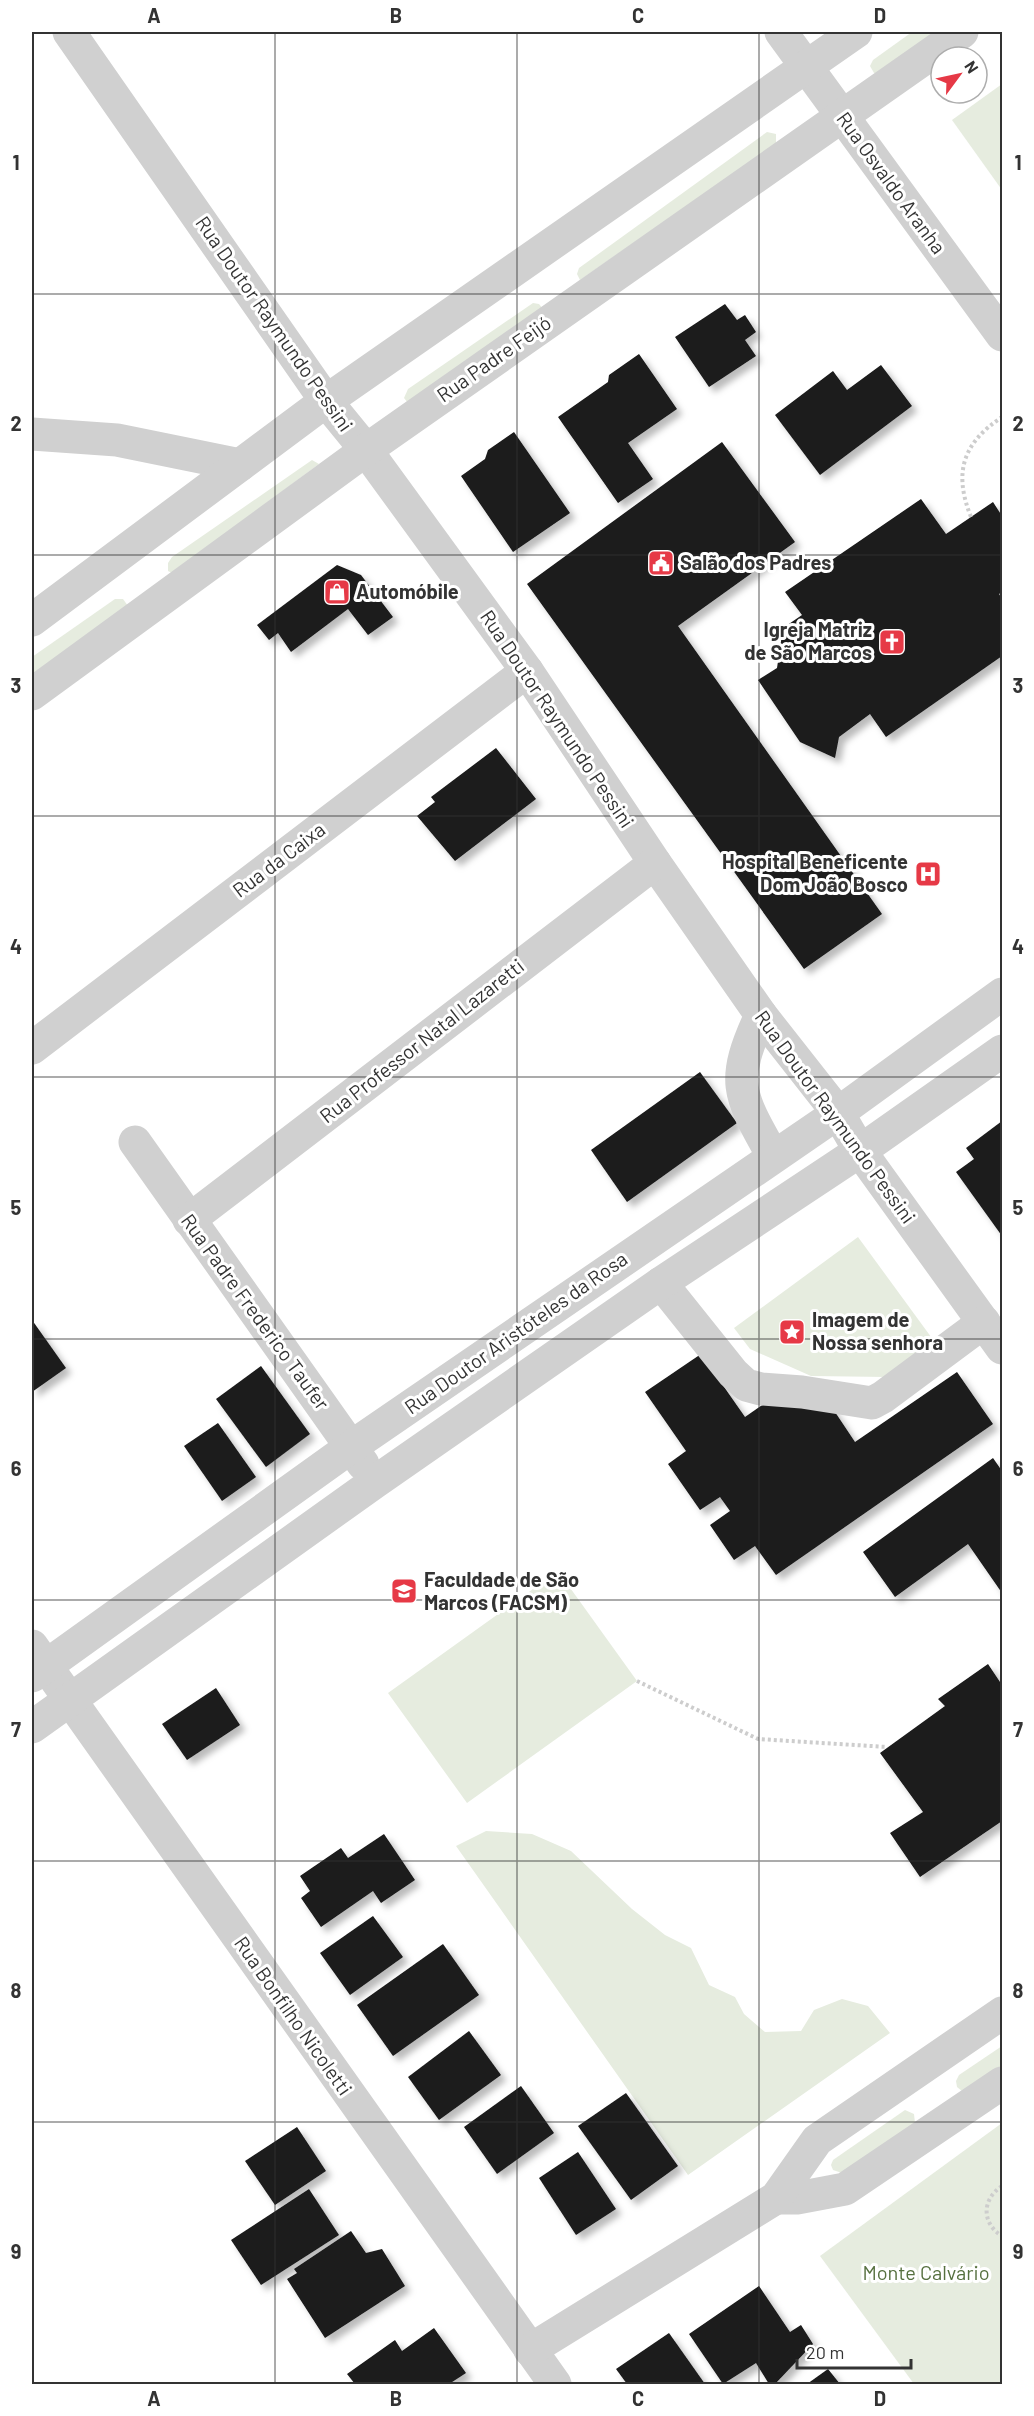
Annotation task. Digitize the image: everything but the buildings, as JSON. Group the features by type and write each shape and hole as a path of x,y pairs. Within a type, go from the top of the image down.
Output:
{"street":[{"name":"Rua Doutor Raymundo Pessini","path":"69,32 326,401 366,450 527,671 761,1015 838,1113 860,1151 1002,1348"},
{"name":"Rua Osvaldo Aranha","path":"781,32 1002,335"},
{"path":"32,621 326,401 856,32"},
{"name":"Rua Padre Feijó","path":"32,694 366,450 962,32"},
{"path":"32,434 117,440 240,465"},
{"name":"Rua da Caixa","path":"32,1048 527,671"},
{"name":"Rua Professor Natal Lazaretti","path":"189,1220 655,862"},
{"name":"Rua Doutor Aristóteles da Rosa","path":"36,1663 838,1113 1002,994"},
{"path":"761,1015 747,1046 741,1068 742,1091 750,1114 773,1156"},
{"path":"32,1727 375,1482 661,1283 860,1151 1002,1051"},
{"name":"Rua Padre Frederico Taufer","path":"135,1142 375,1482"},
{"path":"661,1283 733,1373 746,1385 854,1401 872,1403 883,1397 984,1322"},
{"name":"Rua Bonfilho Nicoletti","path":"36,1663 69,1700 555,2385"},
{"path":"530,2350 776,2198 817,2140 1002,2013"},
{"path":"776,2198 797,2198 846,2189 1002,2083"}],"path":[{"path":"971,517 966,505 963,473 969,448 988,426 1002,417"},
{"path":"637,1681 758,1739 887,1748"},
{"path":"1002,2186 994,2191 986,2204 988,2220 996,2233 1002,2236"}],"green space":[{"path":"912,32 940,32 878,74 874,73 870,66 873,60"},
{"path":"1002,84 1002,190 952,120 973,105 989,105 989,93"},
{"path":"767,132 776,134 776,144 580,280 577,274 579,268"},
{"path":"533,303 539,304 543,309 408,403 404,398 408,389"},
{"path":"312,460 319,464 172,573 168,571 168,563 172,557"},
{"path":"115,599 123,599 128,606 32,680 32,657"},
{"path":"858,1237 934,1341 887,1377 811,1376 750,1349 734,1328"},
{"path":"558,1571 637,1681 467,1803 388,1693"},
{"path":"486,1831 532,1834 571,1851 632,1909 665,1935 691,1948 709,1985 735,1997 744,2014 765,2032 801,2031 814,2010 842,1999 868,2006 890,2033 688,2175 456,1846"},
{"path":"1002,2046 1002,2067 962,2091 957,2087 956,2081 959,2075"},
{"path":"905,2110 914,2114 915,2123 842,2173 833,2170 831,2165 833,2160"},
{"name":"Monte Calvário","path":"1002,2123 1002,2384 914,2384 820,2256"}],"place":[{"name":"Salão dos Padres","path":"661,563"},
{"name":"Automóbile","path":"337,592"},
{"name":"Igreja Matriz de São Marcos","path":"892,642"},
{"name":"Hospital Beneficente Dom João Bosco","path":"928,874"},
{"name":"Imagem de Nossa senhora","path":"792,1332"},
{"name":"Faculdade de São Marcos (FACSM)","path":"404,1591"}]}
